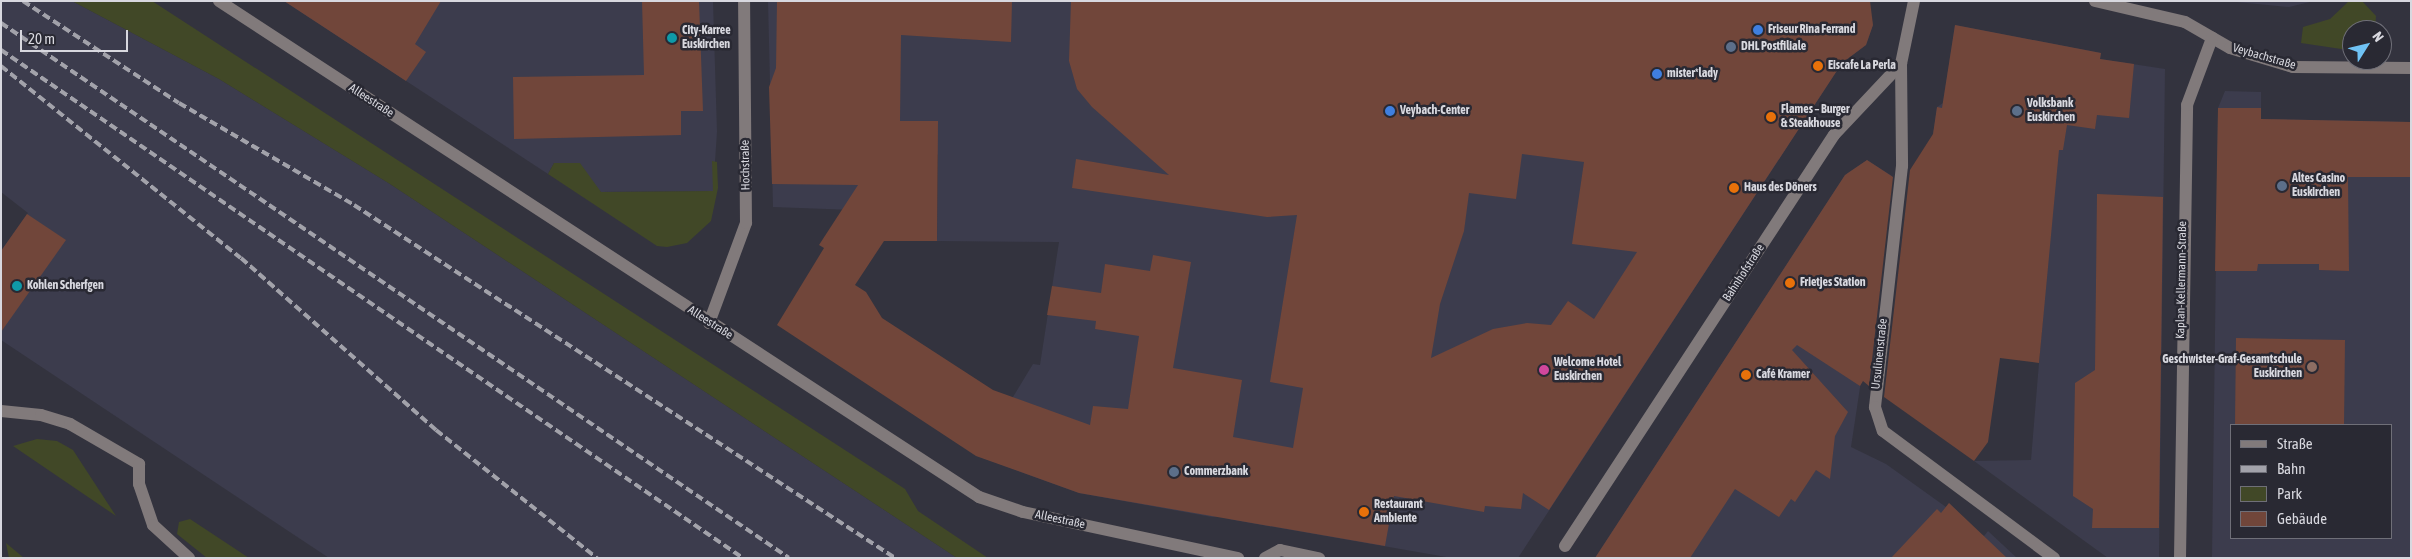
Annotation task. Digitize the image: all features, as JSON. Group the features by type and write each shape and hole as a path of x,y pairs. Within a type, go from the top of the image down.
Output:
{"street":[{"name":"Alleestraße","path":"219,1 709,323 979,497 1031,514 1238,558"},
{"name":"Hochstraße","path":"709,323 746,223 744,1"},
{"path":"1901,64 1914,1"},
{"name":"Veybachstraße","path":"2095,1 2185,22 2230,48 2293,67 2411,68"},
{"name":"Kaplan-Kellermann-Straße","path":"2180,558 2187,105 2212,38"},
{"name":"Ursulinenstraße","path":"1901,64 1900,178 1876,378 1875,408 1883,431 2054,558"},
{"name":"Bahnhofstraße","path":"1565,546 1834,135 1901,64"},
{"path":"1,411 41,415 70,424 139,464 139,484 153,525 189,558"},
{"path":"1265,558 1280,550 1319,558"}],"shaded area":[{"path":"1,1 72,1 219,79 390,184 957,558 329,558 1,340 1,251 28,213 1,192"},
{"path":"284,1 713,1 717,132 713,191 601,192 554,163 548,174"},
{"path":"768,1 1868,1 1873,25 1866,45 1842,63 1518,558 1452,558 1228,519 1229,515 1212,517 1079,493 977,456 1033,364 1040,365 1059,242 937,241 938,154 881,211 773,207"},
{"path":"2226,1 2314,1 2289,7"},
{"path":"1955,25 2101,53 2100,59 2165,69 2159,558 2108,558 1974,461 2031,460 2045,290 1932,142 1937,107 1943,103"},
{"name":"Geschwister-Graf-Gesamtschule Euskirchen","path":"2225,91 2261,92 2261,119 2411,122 2411,558 2212,558 2218,108"},
{"path":"1867,160 1892,176 1851,447 1886,464 1946,507 1949,503 1975,529 1984,536 1988,531 2017,558 1595,558 1845,175"}],"green space":[{"path":"72,1 152,1 905,489 918,511 988,558 957,558 390,184 219,79"},
{"path":"2349,1 2362,1 2376,16 2376,20 2342,20 2342,49 2301,43 2303,27 2330,19"},
{"path":"712,161 717,162 718,188 711,221 687,243 667,247 657,246 548,174 554,163 580,163 601,192 713,191"},
{"path":"37,439 57,441 73,450 116,516 13,446"},
{"path":"190,519 249,558 207,558 177,534 179,522"},
{"path":"6,543 24,558 9,558"}],"building":[{"path":"284,1 441,1 415,44 426,52 406,81"},
{"path":"642,1 699,1 703,111 681,111 681,135 514,139 513,77 644,75"},
{"path":"777,1 1012,1 1011,42 901,35 900,121 938,121 937,241 884,241 855,285 866,292 882,318 993,390 1090,425 1093,406 1128,409 1139,336 1095,329 1096,321 1047,315 1052,286 1101,293 1105,264 1150,271 1153,255 1191,262 1173,368 1242,380 1233,437 1293,448 1303,388 1270,382 1297,215 1267,217 1072,188 1076,159 1169,175 1092,107 1077,89 1069,61 1071,1 1870,1 1873,25 1866,45 1842,63 1549,510 1523,493 1521,509 1485,506 1484,512 1394,496 1385,546 1079,493 976,456 777,325 824,248 819,245 858,185 772,184 769,87 776,68","holes":["1522,154 1584,162 1572,244 1637,252 1594,319 1568,301 1551,325 1527,323 1493,329 1431,358 1440,304 1464,231 1469,193 1516,199"]},
{"path":"1955,25 2101,53 2100,59 2134,64 2129,118 2097,115 2095,129 2067,125 2063,150 2059,150 2039,363 2000,358 1988,442 1974,461 1884,397 1910,170 1933,134 1937,107 1942,108"},
{"name":"Altes Casino Euskirchen","path":"2218,108 2261,108 2261,119 2411,122 2411,177 2348,177 2349,271 2319,270 2319,264 2258,264 2257,271 2215,271"},
{"path":"1867,160 1893,177 1869,386 1863,381 1860,386 1797,345 1792,350 1848,412 1835,436 1830,479 1816,470 1795,502 1791,499 1779,517 1735,489 1690,558 1595,558 1845,175"},
{"path":"2097,194 2163,197 2159,528 2092,528 2093,509 2073,496 2075,383 2095,370"},
{"name":"Kohlen Scherfgen","path":"27,214 66,240 1,332 1,251"},
{"path":"2236,338 2345,340 2344,424 2235,424"},
{"path":"1949,503 2007,558 1891,558 1937,509 1941,513"}],"railway":[{"path":"23,1 179,103 354,205 895,558"},
{"path":"1,23 789,558"},
{"path":"1,50 743,558"},
{"path":"1,66 241,258 436,430 597,558"}],"place":[{"name":"Friseur Rina Ferrand","path":"1758,30"},
{"name":"City-Karree Euskirchen","path":"672,38"},
{"name":"DHL Postfiliale","path":"1731,47"},
{"name":"Eiscafe La Perla","path":"1818,66"},
{"name":"mister*lady","path":"1657,74"},
{"name":"Veybach-Center","path":"1390,111"},
{"name":"Volksbank Euskirchen","path":"2017,111"},
{"name":"Flames – Burger & Steakhouse","path":"1771,117"},
{"name":"Altes Casino Euskirchen","path":"2282,186"},
{"name":"Haus des Döners","path":"1734,188"},
{"name":"Frietjes Station","path":"1790,283"},
{"name":"Kohlen Scherfgen","path":"17,286"},
{"name":"Geschwister-Graf-Gesamtschule Euskirchen","path":"2312,367"},
{"name":"Welcome Hotel Euskirchen","path":"1544,370"},
{"name":"Café Kramer","path":"1746,375"},
{"name":"Commerzbank","path":"1174,472"},
{"name":"Restaurant Ambiente","path":"1364,512"}]}
